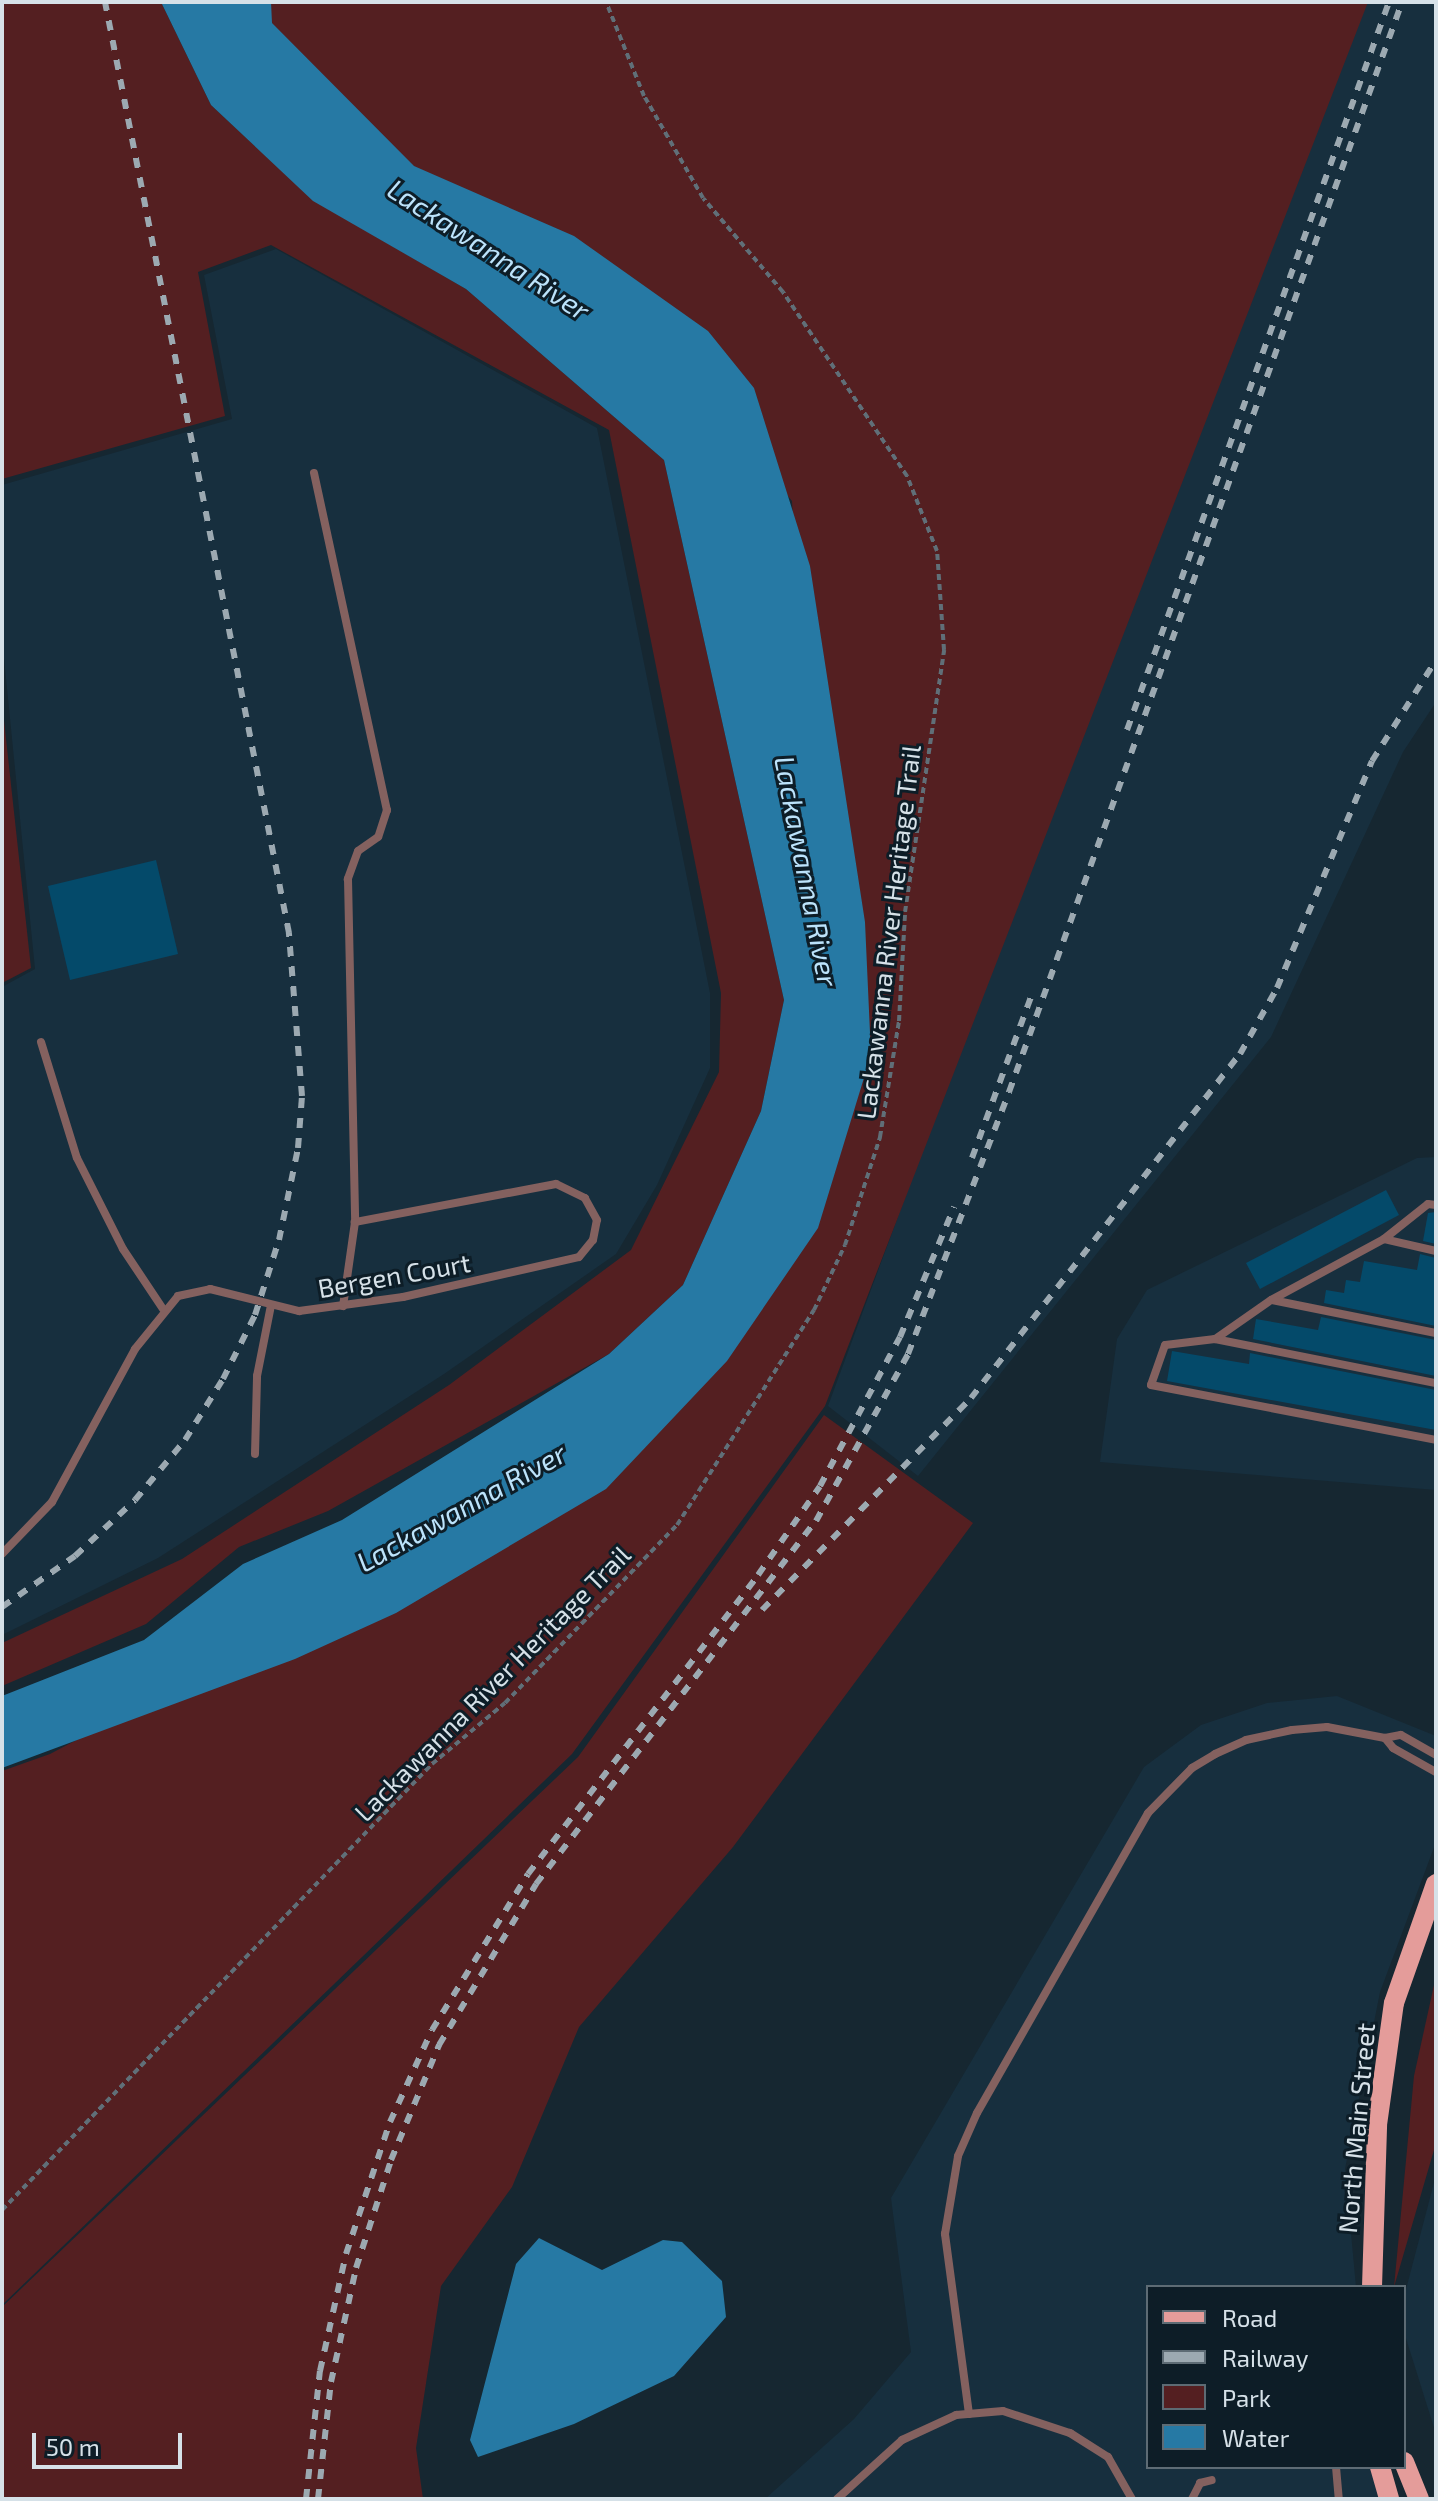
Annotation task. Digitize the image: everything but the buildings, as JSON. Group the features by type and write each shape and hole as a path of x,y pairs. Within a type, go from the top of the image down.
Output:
{"main road":[{"name":"North Main Street","path":"1372,2285 1377,2125 1394,2003 1436,1884"},
{"path":"1406,2467 1419,2499"},
{"path":"1381,2469 1389,2499"}],"lane":[{"path":"314,473 387,810 378,837 358,851 348,879 355,1222 343,1306"},
{"path":"41,1042 77,1158 123,1249 163,1309"},
{"name":"Bergen Court","path":"2,1554 52,1502 135,1349 163,1309 188,1291 210,1289 299,1311 343,1306 579,1257 593,1240 597,1220 585,1198 556,1184 355,1222"},
{"path":"1215,1339 1271,1300 1384,1239 1428,1204 1436,1205"},
{"path":"1384,1239 1436,1251"},
{"path":"1271,1300 1436,1333"},
{"path":"255,1454 257,1376 271,1305"},
{"path":"1436,1383 1215,1339 1165,1345 1151,1385 1436,1440"},
{"path":"969,2414 945,2234 958,2156 1128,1844 1148,1813 1192,1768 1246,1740 1327,1727 1385,1738 1401,1735 1436,1755"},
{"path":"1385,1738 1393,1748 1436,1772"},
{"path":"837,2499 902,2440 969,2414 1003,2411 1070,2433 1108,2457 1132,2499"},
{"path":"1336,2469 1339,2499"},
{"path":"1192,2499 1200,2483 1212,2480"}],"path":[{"name":"Lackawanna River Heritage Trail","path":"2,2210 432,1764 505,1703 677,1525 814,1310 845,1245 880,1137 899,1021 905,912 944,650 937,551 928,517 907,476 783,292 703,198 644,96 606,2"}],"shaded area":[{"path":"1347,2 1436,2 1436,702 1403,752 1271,1037 918,1476 828,1406"},
{"path":"276,249 597,428 710,993 710,1068 657,1185 616,1254 444,1374 158,1558 2,1635 2,987 35,969 2,638 2,485 232,419 204,275"},
{"path":"1436,1157 1436,1490 1100,1462 1117,1339 1147,1290 1417,1158"},
{"path":"1337,1696 1436,1736 1436,1842 1380,1992 1345,2169 1356,2285 1146,2285 1146,2469 1380,2469 1393,2499 765,2499 854,2419 911,2352 891,2198 1144,1767 1201,1725 1267,1703"},
{"path":"1436,2175 1436,2434 1406,2338 1406,2289"}],"green space":[{"path":"2,2 161,2 211,105 313,200 466,289 664,460 784,1000 761,1111 683,1285 609,1354 328,1511 239,1547 146,1624 2,1686 2,1643 182,1559 449,1385 631,1250 719,1072 721,993 609,430 271,245 198,272 225,416 2,479"},
{"path":"251,2 1368,2 825,1406 572,1754 2,2305 2,1771 50,1754 278,1634 520,1528 783,1161 806,742 792,501 666,345 393,174"},
{"path":"2,702 31,968 2,983"},
{"path":"824,1415 973,1523 733,1847 579,2027 512,2187 441,2286 416,2448 423,2499 2,2499 2,2307 578,1757"},
{"path":"1436,1976 1436,2143 1394,2285 1414,2076"}],"water":[{"name":"Lackawanna River","path":"161,2 271,2 272,23 414,166 574,236 708,331 754,388 810,566 865,922 871,1055 818,1228 727,1361 606,1489 396,1613 295,1659 2,1768 2,1696 144,1640 243,1564 342,1520 609,1354 683,1285 761,1111 784,1000 664,460 466,289 313,201 211,105"},
{"path":"539,2238 602,2270 663,2240 682,2242 722,2281 726,2317 674,2376 574,2424 478,2457 470,2440 516,2264"}],"railway":[{"path":"2,1607 75,1556 135,1500 185,1440 223,1379 255,1315 279,1240 298,1148 302,1096 289,933 105,2"},
{"path":"1127,730 1389,2"},
{"path":"318,2499 331,2382 356,2268 391,2160 439,2045 536,1884 816,1521 908,1354 1009,1092 1402,2"},
{"path":"762,1610 971,1398 1240,1054 1277,988 1372,761 1436,660"},
{"path":"972,1158 1031,997"},
{"path":"306,2499 320,2371 346,2254 390,2122 432,2030 528,1874 758,1575 820,1486 900,1337 954,1207"}]}
